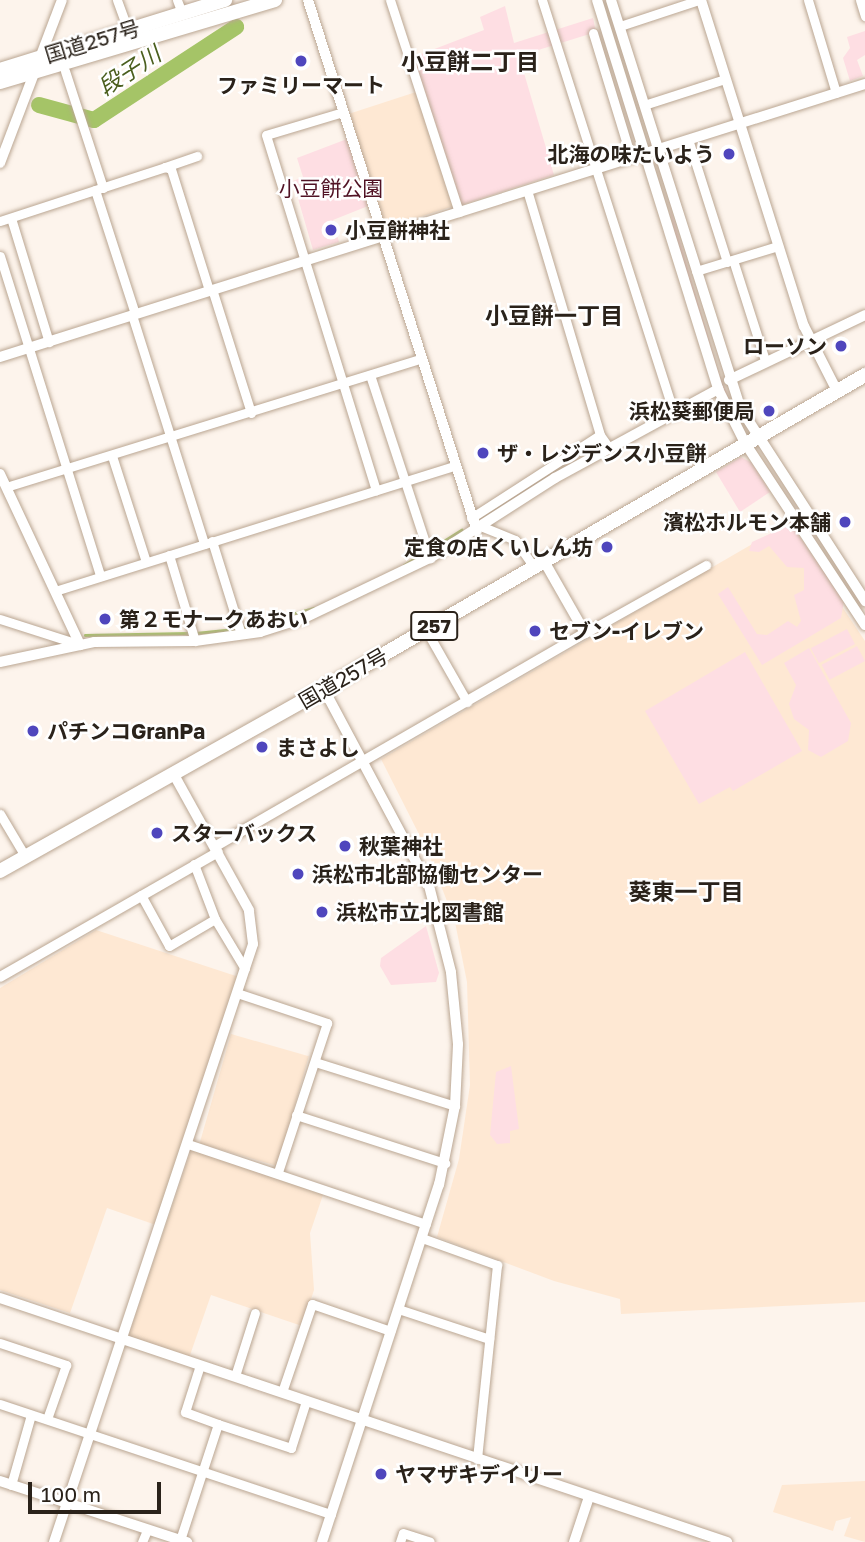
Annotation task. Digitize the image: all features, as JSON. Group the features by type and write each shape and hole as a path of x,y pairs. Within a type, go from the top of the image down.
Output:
{"highway":[{"name":"国道257号","path":"0,82 180,7 225,0"},
{"name":"国道257号","path":"0,70 38,64 275,0"},
{"name":"国道257号","path":"0,871 324,689 865,375"}],"street":[{"path":"0,163 62,0"},
{"path":"117,0 128,30"},
{"path":"308,0 471,518 480,529 515,540 539,564 585,633"},
{"path":"390,0 459,212"},
{"path":"542,0 674,414"},
{"path":"597,0 718,389 865,625"},
{"path":"611,0 729,380 751,440 865,601"},
{"path":"620,26 700,0 809,338 836,391"},
{"path":"808,0 836,93"},
{"path":"860,0 865,16"},
{"path":"593,33 631,157"},
{"path":"65,71 81,119 133,315 171,438 240,630"},
{"path":"644,106 725,79"},
{"path":"0,357 865,84"},
{"path":"343,111 266,135 376,490"},
{"path":"688,139 765,360"},
{"path":"0,221 197,156"},
{"path":"165,167 171,169 251,413"},
{"path":"527,190 600,435 610,448"},
{"path":"11,218 50,342"},
{"path":"696,271 778,246"},
{"path":"0,256 100,576"},
{"path":"729,380 809,338 862,316 865,304"},
{"path":"6,487 420,359"},
{"path":"370,375 428,553"},
{"path":"0,662 79,645 240,630 304,618 349,601 428,553 480,529 555,478 718,389"},
{"path":"471,518 600,435"},
{"path":"113,456 146,562"},
{"path":"55,591 454,466"},
{"path":"0,474 79,645"},
{"path":"169,555 194,636"},
{"path":"0,977 365,760 706,565"},
{"path":"0,619 79,645"},
{"path":"426,630 467,702"},
{"path":"321,1542 445,1163 455,1106 456,1006 443,934 419,864 365,760 324,689"},
{"path":"54,1542 240,994 254,928 217,849 173,772"},
{"path":"0,814 25,856"},
{"path":"194,864 215,919 245,969"},
{"path":"141,895 169,946 215,919"},
{"path":"240,994 327,1023 278,1172"},
{"path":"314,1062 455,1106"},
{"path":"296,1115 445,1163"},
{"path":"188,1144 278,1172 426,1224"},
{"path":"422,1238 497,1265 477,1459"},
{"path":"1,1301 200,1364 727,1542"},
{"path":"282,1392 312,1304 391,1331"},
{"path":"398,1309 489,1339"},
{"path":"235,1376 255,1314"},
{"path":"0,1343 66,1365 47,1419"},
{"path":"200,1364 185,1412 218,1424 291,1448 306,1401"},
{"path":"0,1404 331,1514"},
{"path":"32,1415 6,1483 183,1541 218,1424"},
{"path":"574,1542 589,1497"},
{"path":"142,1542 147,1530"},
{"path":"400,1542 403,1533 430,1542"}],"shaded area":[{"path":"416,92 453,206 386,228 348,114"},
{"path":"787,524 865,641 865,1302 621,1314 620,1299 554,1281 437,1237 459,1159 470,1085 467,982 455,922 428,852 381,759"},
{"path":"96,930 242,978 156,1225 107,1208 70,1313 0,1290 0,988"},
{"path":"231,1034 309,1056 277,1166 200,1144"},
{"path":"191,1150 324,1192 310,1233 314,1290 302,1326 211,1295 189,1358 128,1337"},
{"path":"865,1481 865,1542 844,1536 851,1517 836,1521 833,1531 773,1512 782,1485"}],"green space":[{"path":"505,6 514,43 593,18 596,32 519,56 554,175 458,206 411,58 484,30 480,17"},
{"path":"865,31 865,55 857,60 863,76 850,81 843,58 850,48 847,37"},
{"name":"小豆餅公園","path":"347,139 368,206 333,220 339,242 313,250 293,181 303,177 297,158"},
{"path":"670,207 719,373 732,406 725,395 674,234"},
{"path":"741,457 752,463 770,492 740,512 716,472"},
{"path":"791,524 844,601 841,618 762,665 718,594 728,587 757,634 767,635 788,621 797,627 801,621 794,595 804,590 804,568 787,567 769,546 759,552 749,551 752,542"},
{"path":"847,629 855,644 819,663 811,648"},
{"path":"857,646 865,661 830,680 822,665"},
{"path":"809,648 851,723 848,741 821,757 808,750 809,730 794,719 789,704 796,685 784,663"},
{"path":"745,652 802,751 733,791 730,787 699,804 645,711"},
{"path":"426,926 439,973 436,982 391,985 380,966 381,958"},
{"path":"511,1066 519,1129 510,1131 510,1143 497,1144 490,1135 496,1072"}],"waterway":[{"name":"段子川","path":"39,105 94,120 236,27"},
{"path":"431,549 461,530"},
{"path":"404,565 425,552"},
{"path":"242,628 313,608"},
{"path":"196,633 235,629"},
{"path":"85,635 190,633"}],"place":[{"name":"ファミリーマート","path":"301,61"},
{"name":"北海の味たいよう","path":"729,154"},
{"name":"小豆餅神社","path":"331,230"},
{"name":"ローソン","path":"841,346"},
{"name":"浜松葵郵便局","path":"769,411"},
{"name":"ザ・レジデンス小豆餅","path":"483,453"},
{"name":"濱松ホルモン本舗","path":"845,522"},
{"name":"定食の店くいしん坊","path":"607,547"},
{"name":"第２モナークあおい","path":"105,619"},
{"name":"セブン-イレブン","path":"535,631"},
{"name":"パチンコGranPa","path":"33,731"},
{"name":"まさよし","path":"262,747"},
{"name":"スターバックス","path":"157,833"},
{"name":"秋葉神社","path":"345,846"},
{"name":"浜松市北部協働センター","path":"298,874"},
{"name":"浜松市立北図書館","path":"322,912"},
{"name":"ヤマザキデイリー","path":"381,1474"}],"district":[{"name":"小豆餅二丁目","path":"470,61"},
{"name":"小豆餅一丁目","path":"554,315"},
{"name":"葵東一丁目","path":"686,891"}]}
